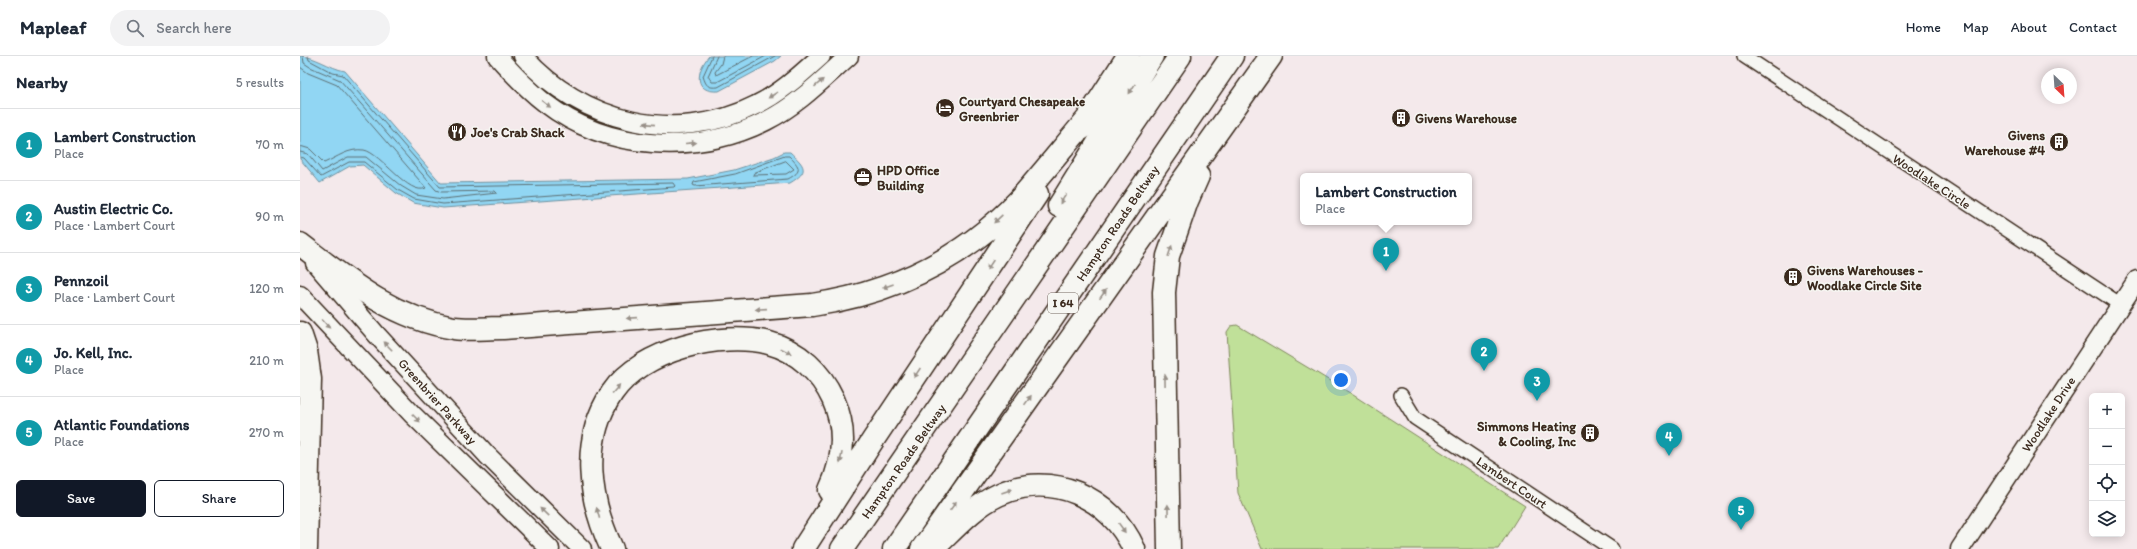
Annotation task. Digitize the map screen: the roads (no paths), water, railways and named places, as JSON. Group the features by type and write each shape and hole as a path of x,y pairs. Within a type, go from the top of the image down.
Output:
{"highway":[{"path":"803,549 873,440 1090,117 1128,56"},
{"path":"1039,260 1050,220 1152,56"},
{"name":"Hampton Roads Beltway","path":"842,549 1180,56"},
{"path":"858,549 1030,293 1193,56"},
{"path":"878,549 1216,56"},
{"name":"Hampton Roads Beltway","path":"894,549 1232,56"},
{"path":"922,549 1271,56"},
{"path":"1169,549 1164,323 1164,292 1168,256 1187,201 1209,154 1254,81"},
{"path":"300,245 350,283 387,307 427,323 455,328 511,327 812,305 844,300 872,293 899,283 923,271 972,242 1018,200 1090,117"},
{"path":"300,333 308,366 310,392 306,549"},
{"path":"612,549 594,498 591,464 592,440 613,392 637,368 668,352 696,344 738,340 770,344 811,366 828,388 840,417 843,438 837,475 830,491 793,549"},
{"path":"932,549 970,514 997,495 1027,486 1045,485 1073,491 1098,504 1121,526 1134,549"}],"street":[{"path":"497,56 535,95 561,114 614,137 653,144 672,144 711,140 748,129 766,121 798,100 849,56"},
{"path":"523,56 554,86 588,106 624,120 662,125 708,122 739,113 756,105 789,84 821,56"},
{"name":"Woodlake Circle","path":"1744,56 2121,305"},
{"name":"Greenbrier Parkway","path":"300,245 376,334 487,455 582,549"},
{"name":"Woodlake Drive","path":"1960,549 2137,280"},
{"name":"Greenbrier Parkway","path":"300,295 408,410 550,549"},
{"name":"Lambert Court","path":"1401,395 1415,418 1612,549"}],"water":[{"path":"300,56 311,58 345,71 441,183 688,179 734,170 774,157 784,152 790,152 799,161 802,165 803,172 790,183 443,208 413,203 396,193 363,165 350,166 320,183 300,159"},
{"path":"709,56 781,56 775,61 719,91 711,91 701,85 699,80 701,68"}],"place":[{"name":"Courtyard Chesapeake Greenbrier","path":"945,108"},
{"name":"Givens Warehouse","path":"1401,118"},
{"name":"Joe's Crab Shack","path":"457,132"},
{"name":"Givens Warehouse #4","path":"2059,142"},
{"name":"HPD Office Building","path":"863,177"},
{"name":"Lambert Construction","path":"1386,271"},
{"name":"Givens Warehouses - Woodlake Circle Site","path":"1793,277"},
{"name":"Austin Electric Co.","path":"1484,371"},
{"name":"Pennzoil","path":"1537,401"},
{"name":"Simmons Heating & Cooling, Inc","path":"1590,433"},
{"name":"Jo. Kell, Inc.","path":"1669,456"},
{"name":"Atlantic Foundations","path":"1741,530"}]}
